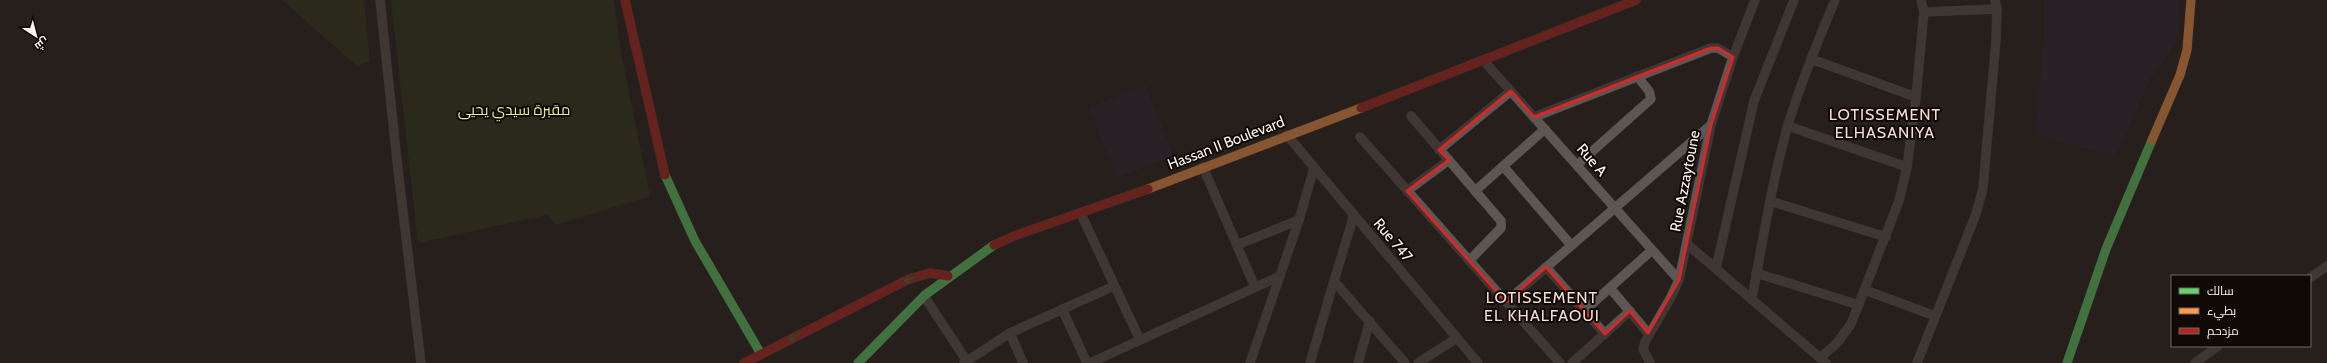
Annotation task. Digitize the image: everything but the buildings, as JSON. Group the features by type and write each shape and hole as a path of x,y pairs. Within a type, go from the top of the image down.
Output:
{"main road":[{"path":"625,0 665,175 695,241 761,354"},
{"name":"Hassan II Boulevard","path":"858,363 924,296 948,276 989,248 1014,236 1081,214 1636,0"},
{"path":"2067,363 2106,249 2180,75 2187,50 2191,0"},
{"path":"744,363 909,279 930,273 948,276"}],"street":[{"path":"380,0 397,163 421,363"},
{"name":"Rue Azzaytoune","path":"1650,363 1643,349 1648,333 1671,298 1679,280 1711,125 1732,57 1755,0"},
{"path":"1716,268 1754,101 1794,0"},
{"path":"1752,298 1770,201 1788,126 1810,59 1835,0"},
{"path":"1687,244 1823,360 1846,333 1859,305 1899,201 1907,167 1916,97 1924,12 1921,0"},
{"path":"1917,363 1976,214 1983,188 1990,122 1996,4 1924,12"},
{"path":"1534,117 1711,48 1718,48 1732,57"},
{"path":"1810,59 1916,97"},
{"name":"Rue A","path":"1483,60 1578,164 1679,280"},
{"path":"1578,164 1651,99 1649,91 1637,76"},
{"path":"1439,150 1511,91"},
{"path":"1411,116 1502,224 1501,228 1469,261"},
{"path":"1506,302 1711,125"},
{"path":"1788,126 1907,167"},
{"path":"1475,191 1545,129"},
{"name":"Rue 747","path":"1287,135 1478,363"},
{"path":"1360,136 1406,191 1560,363"},
{"path":"1406,191 1449,160"},
{"path":"1503,166 1572,246"},
{"path":"1203,167 1255,287"},
{"path":"1248,362 1280,276 1299,220 1314,168"},
{"path":"1770,201 1886,237"},
{"path":"1081,214 1140,340"},
{"path":"1310,363 1354,215"},
{"path":"1237,245 1299,220"},
{"path":"1584,311 1652,250"},
{"path":"2311,277 2327,266"},
{"path":"1546,267 1605,334"},
{"path":"1756,273 1859,305"},
{"path":"1062,309 1088,363 1280,276"},
{"path":"1334,281 1405,363"},
{"path":"924,296 966,362 1010,333 1114,286"},
{"path":"1610,288 1648,333"},
{"path":"1865,290 1935,316"},
{"path":"1572,363 1630,311"},
{"path":"1358,363 1370,321"},
{"path":"1010,333 1023,363"},
{"path":"1418,363 1457,338"},
{"path":"2199,362 2217,347"}],"highlighted area":[{"path":"1711,48 1718,48 1733,57 1711,125 1679,280 1648,333 1630,311 1605,334 1546,267 1506,302 1407,191 1449,160 1439,150 1511,91 1534,117"}],"shaded area":[{"path":"2044,0 2180,0 2177,41 2150,79 2116,156 2035,136 2044,35"},
{"path":"1146,85 1173,156 1117,178 1089,107"}],"green space":[{"path":"282,0 364,0 370,62 357,66"},
{"name":"مقبرة سيدي يحيى","path":"391,0 614,0 620,47 650,196 556,225 547,215 418,243"}],"traffic: fast":[{"path":"2067,363 2106,249 2152,140"},
{"path":"665,175 695,241 761,354"},
{"path":"858,363 925,295 994,245"}],"traffic: slow":[{"path":"2152,140 2180,75 2187,50 2191,0"},
{"path":"1148,189 1361,108"}],"traffic: jam":[{"path":"625,0 665,175"},
{"path":"1361,108 1636,0"},
{"path":"994,245 1014,236 1148,189"},
{"path":"744,363 909,279 930,273 948,276"}],"district":[{"name":"LOTISSEMENT ELHASANIYA","path":"1885,123"},
{"name":"LOTISSEMENT EL KHALFAOUI","path":"1542,306"}]}
